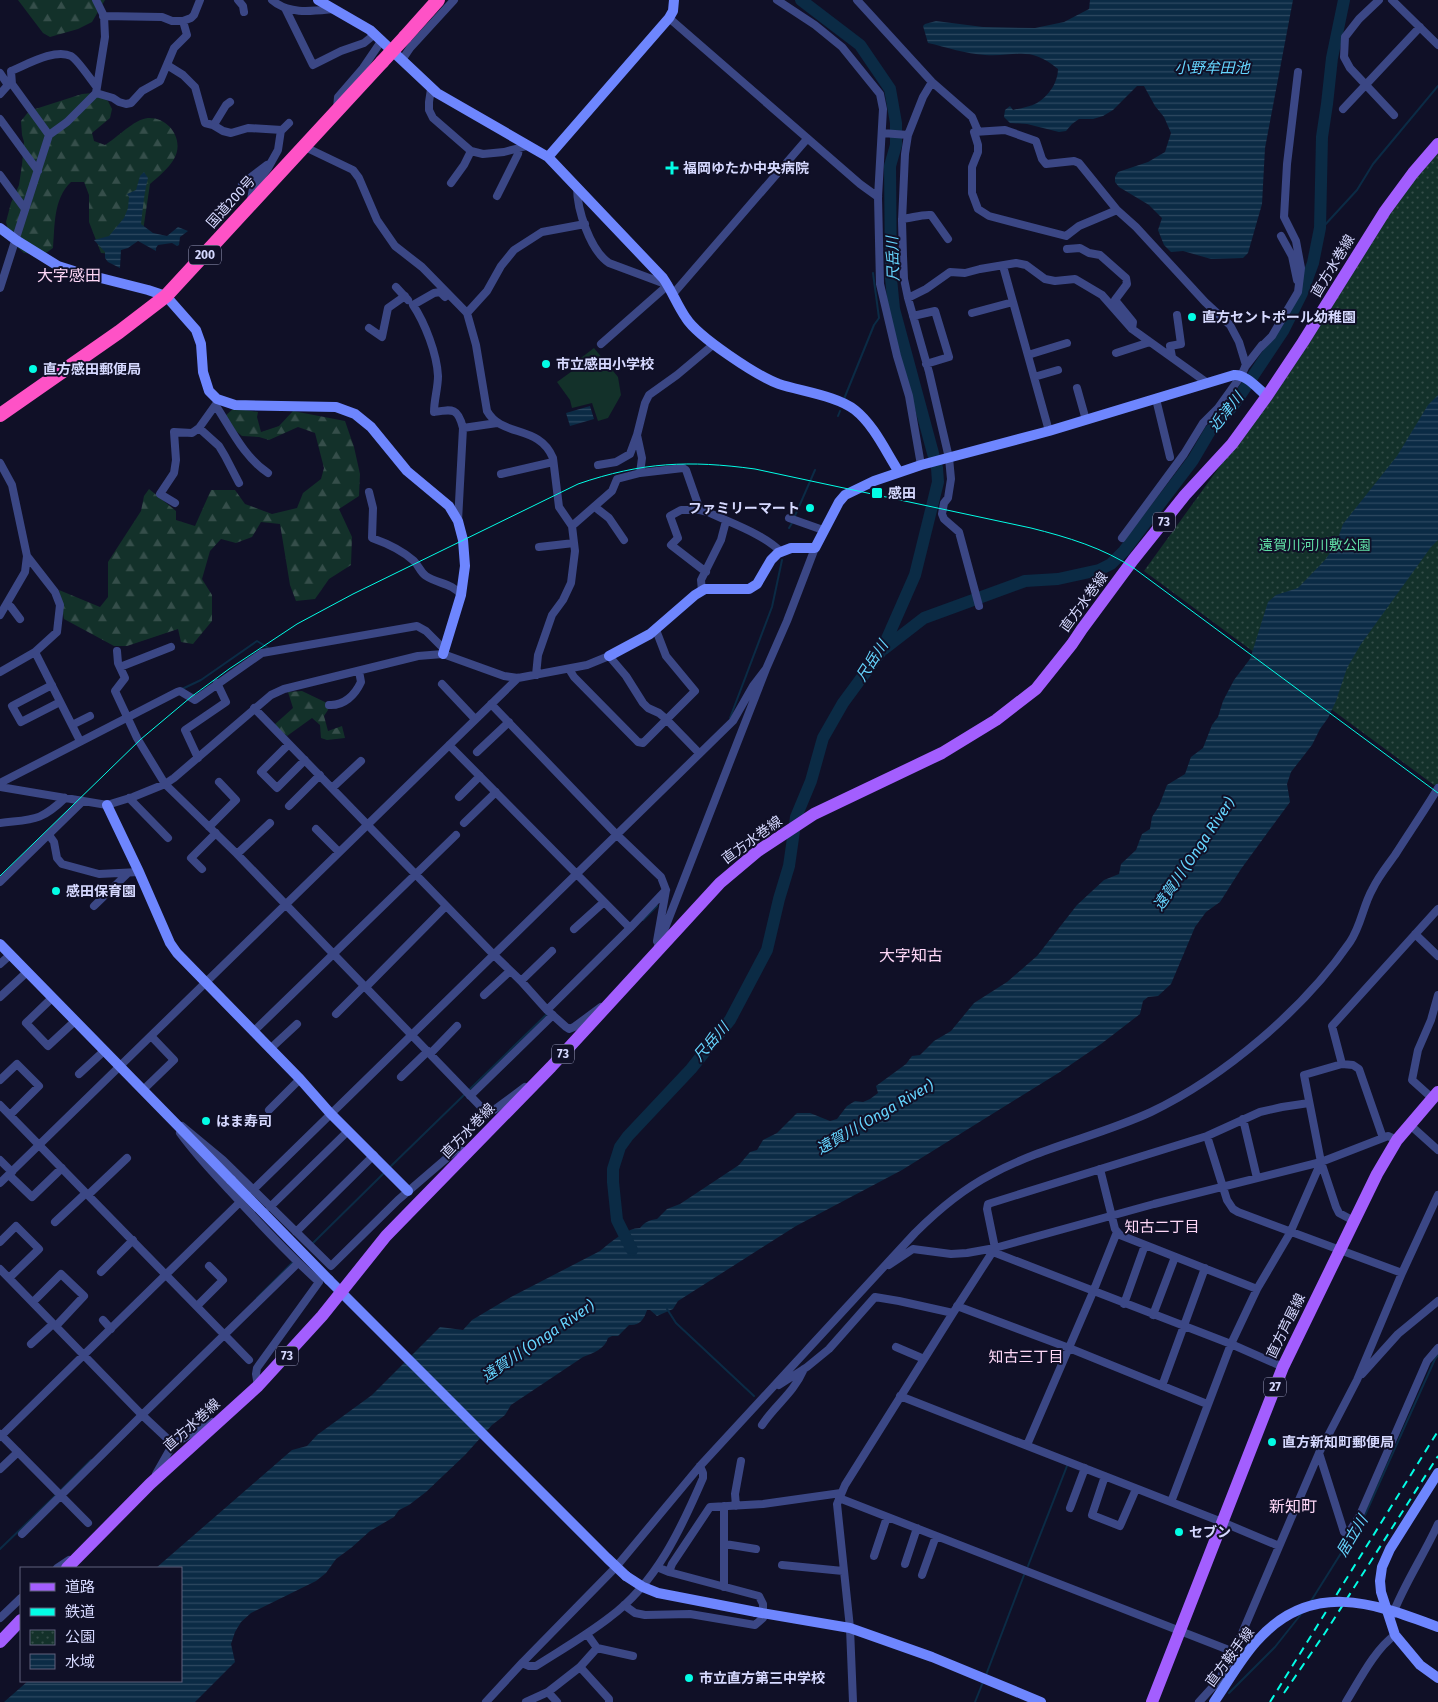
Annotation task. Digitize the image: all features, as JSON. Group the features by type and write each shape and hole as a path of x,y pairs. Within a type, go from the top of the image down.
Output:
{"highway":[{"name":"国道200号","path":"0,415 119,332 166,296 305,147 438,0"}],"main road":[{"name":"直方水巻線","path":"68,1567 150,1484 258,1386 344,1294 386,1236 536,1083 720,883 758,851 814,814 942,752 996,720 1036,689 1052,671 1133,560 1185,495 1232,444 1267,396 1385,211 1413,173 1438,144"},
{"name":"直方芦屋線","path":"1152,1702 1283,1367 1377,1174 1397,1140 1435,1095"},
{"path":"0,1642 20,1621"}],"street":[{"path":"1,285 50,135 68,122 96,89 104,37 103,16 96,0"},
{"path":"103,16 162,17 172,21 183,21 194,15 200,0"},
{"path":"238,0 243,6 244,12"},
{"path":"272,0 284,8 310,11 334,9"},
{"path":"318,0 378,37 431,89 523,147 548,157 655,270 671,289 685,317 692,326 756,373 776,383 834,400 855,410 873,431 899,472"},
{"path":"402,60 410,48 454,0"},
{"path":"777,0 842,47 880,94 883,109 878,197 880,284 897,356 909,396 921,464"},
{"path":"857,0 932,82 972,116 978,130"},
{"path":"1379,0 1358,19 1345,37 1344,57 1350,68 1394,115"},
{"path":"1392,0 1438,45"},
{"path":"548,157 668,18 673,11 676,1"},
{"path":"284,8 313,65 341,51 378,37"},
{"path":"668,18 807,139 878,197"},
{"path":"0,73 11,71 44,57 71,56 96,89 120,102 131,103 142,91 160,80 174,48 186,35 183,21"},
{"path":"1343,109 1420,27"},
{"path":"337,112 338,97 363,68 378,37"},
{"path":"167,65 183,75 195,87 205,123 231,133 248,128 281,130"},
{"path":"0,94 10,84 11,71"},
{"path":"1260,348 1272,336 1298,292 1301,268 1296,240 1284,218 1287,164 1298,72"},
{"path":"0,73 50,135"},
{"path":"932,82 906,135 902,219 904,279 949,458 951,479 948,498 944,503 942,514 944,519 958,532 979,606"},
{"path":"431,89 429,110 433,118 471,151 483,154 504,152 523,147"},
{"path":"213,125 230,102"},
{"path":"0,119 38,171"},
{"path":"250,205 253,188 278,150 281,130 289,123"},
{"path":"1117,210 1079,226 1066,236 989,216 978,209 972,193 972,167 978,152 974,132 978,130 1005,130 1036,141 1042,159 1046,164 1079,163 1117,210 1136,227 1205,302 1230,325 1245,358 1243,373"},
{"path":"883,133 906,135"},
{"path":"601,344 671,289 807,139"},
{"path":"305,147 353,170 359,178 377,220 395,246 422,267 467,313 476,345 487,411 491,418 497,423 530,434 547,445 553,462 559,507 572,526 574,543 573,568 570,583 563,600 552,615 538,656 536,676"},
{"path":"497,196 523,147"},
{"path":"452,183 471,151"},
{"path":"242,184 272,160"},
{"path":"0,175 25,209"},
{"path":"577,187 577,198 585,224 600,257 609,263 671,289"},
{"path":"902,219 926,214 931,215 948,239"},
{"path":"467,313 487,291 501,266 514,250 542,232 585,224"},
{"path":"0,228 58,266 166,296 196,330 201,344 204,372 209,391 218,403 246,453 258,466 268,473"},
{"path":"1122,538 1184,454 1203,423 1218,408 1243,373 1290,298 1297,279 1292,256 1281,236"},
{"path":"1067,249 1080,248 1089,254 1100,254 1126,278 1127,284 1115,300 1133,322 1132,329"},
{"path":"908,298 950,272 965,273 1016,263 1026,265 1045,279 1055,281 1075,279 1102,295 1132,329 1206,382"},
{"path":"1003,266 1049,431"},
{"path":"396,287 413,305 423,320 435,359 438,377 434,412 449,410 456,412 460,416 463,428 458,520 463,540 465,566 461,594 444,651"},
{"path":"413,305 434,293 440,292 467,313"},
{"path":"369,328 382,337 388,308 405,296"},
{"path":"972,313 1013,302"},
{"path":"913,316 935,311 949,357 926,364"},
{"path":"1172,358 1170,346 1181,344 1177,315"},
{"path":"1116,353 1150,342"},
{"path":"1028,355 1067,343"},
{"path":"598,465 616,462 630,454 645,403 650,396 714,344"},
{"path":"1034,377 1058,370"},
{"path":"1243,373 1267,396"},
{"path":"656,952 815,548 823,530 845,495 874,481 921,464 1049,431 1206,382 1243,373"},
{"path":"1077,388 1086,420"},
{"path":"1156,399 1170,457"},
{"path":"175,503 160,494 174,472 176,460 174,432 192,433 199,428 218,403"},
{"path":"218,403 336,407 354,414 371,427 407,470 449,506 458,520"},
{"path":"463,428 497,423"},
{"path":"199,428 226,456 239,483"},
{"path":"637,435 642,458 640,473"},
{"path":"501,474 553,462"},
{"path":"0,463 12,485 27,556 24,572 0,615"},
{"path":"572,526 612,492 617,479 640,473 682,468 686,470 700,510"},
{"path":"368,492 373,508 372,538 396,548 413,560 420,572 429,578 456,588 461,594"},
{"path":"595,507 609,518 624,540"},
{"path":"706,572 670,545 678,538 670,516 681,510 708,512 760,537 776,546 781,552"},
{"path":"792,519 823,530"},
{"path":"702,591 701,580 721,540 726,521"},
{"path":"538,547 574,543"},
{"path":"0,785 80,741 180,691 195,700 262,653 417,626 426,630 444,651 504,676 518,678 536,676 587,665 609,656 656,630 702,591 712,588 753,588 771,560 781,552 791,548 815,548"},
{"path":"0,672 34,652 57,632 60,605 55,592 27,556"},
{"path":"7,604 20,619"},
{"path":"569,668 574,677 638,742 643,743 695,691 666,656 656,630"},
{"path":"120,668 170,647"},
{"path":"117,651 118,663 125,678 115,691 137,738 165,784 237,854 483,1109 494,1110 523,1088 536,1083"},
{"path":"0,785 107,805 165,784 198,758 254,708 271,695 284,689 444,651"},
{"path":"34,652 80,741"},
{"path":"609,656 626,676 643,703 666,719 699,753"},
{"path":"255,1192 733,721 753,686 766,669"},
{"path":"329,705 337,706 349,700 361,682 359,671"},
{"path":"0,1183 518,678"},
{"path":"198,758 185,730 226,702 217,683"},
{"path":"442,684 476,719"},
{"path":"52,685 12,706 21,722 60,702"},
{"path":"491,704 617,835 656,871 664,882 666,890 656,952"},
{"path":"254,708 549,1012 569,1029 612,1001"},
{"path":"72,725 90,716"},
{"path":"477,752 509,722"},
{"path":"289,744 261,772 276,788 305,760"},
{"path":"449,744 630,928"},
{"path":"332,788 361,761"},
{"path":"289,806 320,775"},
{"path":"459,797 480,776"},
{"path":"209,827 236,800 219,782"},
{"path":"488,1702 522,1663 616,1567 700,1466 880,1270 940,1209 992,1174 1018,1162 1115,1127 1152,1111 1215,1074 1249,1048 1293,1009 1351,941 1372,889 1438,788"},
{"path":"464,822 496,792"},
{"path":"0,823 33,820 41,817 48,814 65,798"},
{"path":"129,798 168,838"},
{"path":"0,882 83,801"},
{"path":"107,805 140,872 170,943 177,954 408,1191"},
{"path":"237,854 270,823"},
{"path":"316,829 339,852"},
{"path":"202,870 191,858 216,833"},
{"path":"49,835 54,842 57,858 62,864 99,874 140,872"},
{"path":"253,1032 456,835"},
{"path":"94,906 128,872"},
{"path":"468,1094 666,890"},
{"path":"574,929 604,902"},
{"path":"336,1014 446,906"},
{"path":"1342,1064 1332,1026 1438,909"},
{"path":"1415,934 1438,956"},
{"path":"0,944 329,1280 626,1576 658,1593 850,1628 932,1657 1041,1702"},
{"path":"521,981 552,951"},
{"path":"0,964 10,955"},
{"path":"484,995 510,971"},
{"path":"0,997 26,972"},
{"path":"1435,1095 1412,1080 1418,1050 1431,1020 1438,995"},
{"path":"52,998 26,1023 48,1046 74,1021"},
{"path":"270,1049 297,1024"},
{"path":"401,1077 457,1026"},
{"path":"143,1090 174,1060 151,1036"},
{"path":"79,1074 104,1051"},
{"path":"0,1080 17,1064 39,1086 3,1111 40,1145 249,1360"},
{"path":"1354,1221 1337,1210 1321,1162 1308,1104 1304,1074 1342,1064 1353,1065 1359,1069 1383,1138"},
{"path":"269,1110 300,1079"},
{"path":"853,1702 850,1628 837,1504 840,1495 900,1396 994,1250 987,1209 988,1204 1207,1136 1260,1112 1282,1106 1308,1104"},
{"path":"171,1118 190,1131 331,1266 408,1191 455,1151 461,1150 468,1154"},
{"path":"171,1118 197,1154 242,1204 296,1261 319,1282 257,1368 258,1386"},
{"path":"1243,1120 1257,1178"},
{"path":"1409,1124 1438,1150"},
{"path":"270,1207 348,1131"},
{"path":"1207,1136 1222,1186 1227,1200 1233,1209 1290,1233 1340,1249 1402,1273"},
{"path":"880,1270 913,1249 951,1254 994,1250 1222,1186 1321,1162 1388,1136 1397,1140"},
{"path":"296,1232 374,1155"},
{"path":"55,1222 126,1158"},
{"path":"0,1160 32,1198 62,1168"},
{"path":"1171,1502 1231,1344 1257,1289 1290,1233 1321,1162"},
{"path":"1100,1169 1112,1216 1117,1232 1120,1235 1257,1289"},
{"path":"1199,1702 1219,1680 1234,1652 1319,1453 1357,1380 1402,1273 1438,1195"},
{"path":"88,1522 2,1436 242,1204"},
{"path":"0,1242 16,1226 38,1248 9,1278"},
{"path":"1026,1445 1093,1292 1117,1232"},
{"path":"101,1272 133,1240"},
{"path":"1124,1304 1145,1245"},
{"path":"994,1250 1093,1292 1231,1344 1283,1367"},
{"path":"1153,1315 1175,1257"},
{"path":"22,1534 59,1494 296,1261"},
{"path":"197,1306 223,1280 209,1266"},
{"path":"1162,1386 1204,1268"},
{"path":"0,1269 141,1414 173,1444"},
{"path":"31,1344 55,1325 84,1296 62,1274 33,1302"},
{"path":"770,1390 804,1369 829,1349 875,1297 953,1313"},
{"path":"1357,1380 1398,1334 1438,1301"},
{"path":"957,1306 1069,1348 1207,1404"},
{"path":"103,1320 111,1329"},
{"path":"896,1347 924,1359"},
{"path":"1319,1453 1344,1532 1347,1535 1359,1517 1427,1361 1438,1348"},
{"path":"762,1425 767,1417 792,1391 804,1369"},
{"path":"900,1396 1279,1546"},
{"path":"150,1484 173,1444 227,1414"},
{"path":"0,1469 18,1452"},
{"path":"736,1506 735,1494 741,1461"},
{"path":"522,1663 536,1666 587,1634 624,1605 657,1567 685,1520 703,1478 700,1466"},
{"path":"1070,1508 1085,1468"},
{"path":"1438,1473 1390,1549 1382,1567 1381,1592 1395,1635 1420,1665 1438,1678"},
{"path":"1105,1476 1092,1515 1120,1526 1136,1489"},
{"path":"669,1572 672,1564 710,1507 763,1504 840,1495 887,1517 1234,1652"},
{"path":"724,1506 724,1587"},
{"path":"874,1556 887,1517"},
{"path":"1390,1622 1398,1600 1438,1524"},
{"path":"905,1564 917,1528"},
{"path":"922,1575 936,1536"},
{"path":"725,1544 756,1549"},
{"path":"58,1567 64,1562 76,1558"},
{"path":"782,1565 844,1571"},
{"path":"624,1605 635,1613 645,1615 690,1614 755,1626 763,1618 760,1613 763,1604 759,1596 669,1572 657,1567"},
{"path":"0,1618 20,1599"},
{"name":"直方鞍手線","path":"1214,1702 1255,1643 1265,1633 1289,1615 1316,1604 1338,1601 1356,1602 1387,1608 1438,1627"},
{"path":"587,1634 597,1648 632,1656"},
{"path":"1346,1702 1387,1640 1395,1635"},
{"path":"526,1702 548,1692 580,1666 597,1648"},
{"path":"580,1666 609,1699 609,1702"},
{"path":"548,1692 557,1702"}],"green space":[{"path":"18,0 105,0 92,22 78,29 50,37 43,33"},
{"path":"93,93 108,101 112,109 110,118 92,133 94,141 105,145 131,125 148,118 162,121 173,131 176,137 178,144 174,159 150,184 143,231 130,245 119,251 112,254 101,253 89,222 89,195 84,182 71,182 61,196 58,205 53,248 46,253 24,253 17,247 9,233 6,222 11,203 19,185 22,165 24,142 21,121 29,111 82,94"},
{"name":"遠賀川河川敷公園","path":"1438,151 1438,788 1144,571 1270,397 1390,212 1423,167"},
{"path":"594,348 618,377 621,395 608,418 598,421 592,403 572,408 570,400 557,382 575,369 573,364"},
{"path":"234,408 258,412 257,417 261,432 279,426 293,411 345,421 354,447 360,474 359,496 339,509 352,537 351,565 329,579 315,599 296,601 290,585 280,524 261,522 252,537 236,543 221,539 210,551 202,579 212,595 212,621 193,644 181,642 178,629 127,646 114,646 64,619 59,590 100,607 108,597 108,562 141,511 144,496 149,489 176,511 176,520 195,526 211,490 235,490 245,504 272,514 297,508 303,493 321,479 324,468 315,433 298,427 269,440 259,437 242,436 231,427 224,417"},
{"path":"302,691 327,703 328,710 324,716 328,731 342,726 345,738 327,740 321,738 320,725 312,718 287,736 274,725 293,708 288,692"}],"water":[{"name":"小野牟田池","path":"1090,0 1293,0 1265,148 1262,204 1248,253 1243,258 1211,259 1183,251 1171,252 1164,245 1158,230 1162,218 1149,205 1119,187 1115,182 1118,172 1148,162 1165,152 1171,133 1164,117 1155,106 1144,86 1137,86 1113,110 1103,116 1093,119 1079,119 1066,131 1059,132 1027,124 1010,123 1004,117 1005,110 1010,106 1013,110 1041,100 1055,84 1058,69 1039,57 1031,55 978,54 928,43 923,26 936,21 983,27 1035,28 1064,22 1089,9"},
{"path":"144,172 148,178 141,224 153,233 167,236 178,227 188,231 180,237 179,245 177,246 172,243 158,245 156,251 138,241 128,248 121,250 120,268 108,262 105,258 105,252 94,240 109,236 124,218 128,208 129,197 127,194 136,190 140,176"},
{"name":"遠賀川 (Onga River)","path":"1438,395 1438,540 1361,644 1347,668 1328,718 1312,745 1291,772 1287,784 1290,802 1241,869 1220,902 1206,912 1195,927 1171,984 1158,996 1148,997 1143,1001 1140,1014 1060,1072 902,1170 796,1226 678,1301 673,1309 657,1316 650,1310 647,1310 643,1319 638,1323 629,1325 618,1336 608,1338 598,1350 583,1357 511,1405 505,1415 492,1425 465,1455 426,1492 399,1510 394,1517 370,1531 336,1559 326,1573 316,1581 251,1613 241,1622 231,1644 235,1662 195,1702 4,1702 27,1682 182,1682 182,1567 157,1567 292,1450 307,1446 317,1435 372,1395 440,1327 463,1330 472,1320 511,1297 600,1251 630,1230 640,1228 647,1222 657,1219 667,1209 680,1204 739,1165 750,1152 757,1150 763,1140 777,1133 797,1113 810,1113 830,1121 837,1119 847,1106 855,1101 863,1102 870,1099 878,1093 876,1086 906,1064 912,1056 920,1055 934,1041 951,1031 974,1003 1007,982 1037,956 1077,905 1104,880 1119,874 1121,864 1136,850 1142,834 1150,829 1152,817 1159,806 1167,785 1185,774 1191,757 1203,748 1234,680 1250,659 1268,602 1276,595 1298,588 1325,560 1336,544 1343,524 1397,456 1428,405"},
{"path":"590,406 594,419 570,426 566,413"}],"waterway":[{"name":"尺岳川","path":"632,1250 617,1220 613,1169 620,1147 691,1069 730,1020 767,950 789,866 796,817 811,781 823,738 843,703 882,650 915,575 938,482 937,468 894,309 891,278 890,166 896,145 896,123 890,89 860,45 801,0"},
{"name":"近津川","path":"884,649 924,618 1025,581 1058,579 1099,570 1111,564 1124,551 1193,460 1210,431 1233,406 1283,331 1302,293 1313,263 1320,228 1322,137 1332,58 1344,0"},
{"path":"1320,228 1357,190 1373,164 1438,86"},
{"path":"844,399 874,325 879,318 873,273"},
{"path":"838,416 840,411"},
{"path":"794,518 815,470"},
{"path":"789,528 792,523"},
{"path":"730,718 772,607 782,560"},
{"path":"182,689 201,680 257,641 270,649"},
{"path":"643,920 657,906"},
{"path":"468,1091 547,1014"},
{"path":"389,1168 465,1094"},
{"path":"313,1243 384,1173"},
{"path":"257,1298 293,1262"},
{"path":"667,1309 676,1323 754,1396"},
{"name":"居立川","path":"1311,1601 1365,1515 1438,1355"},
{"path":"59,1492 91,1460"},
{"path":"1028,1566 1067,1466"},
{"path":"0,1549 56,1495"},
{"path":"986,1675 1024,1575"},
{"name":"居立川","path":"1229,1693 1275,1647 1302,1613"},
{"path":"975,1702 983,1682"}],"tram line":[{"path":"0,876 141,739 191,697 229,669 297,624 353,594 578,484 623,471 666,465 708,464 755,469 1031,528 1072,539 1098,549 1135,569 1438,793"}],"railway":[{"path":"1270,1702 1438,1431"},
{"path":"1284,1693 1325,1633 1438,1456"}],"place":[{"name":"福岡ゆたか中央病院","path":"672,168"},
{"name":"直方セントポール幼稚園","path":"1192,317"},
{"name":"市立感田小学校","path":"546,364"},
{"name":"直方感田郵便局","path":"33,369"},
{"name":"感田","path":"877,493"},
{"name":"ファミリーマート","path":"810,508"},
{"name":"感田保育園","path":"56,891"},
{"name":"はま寿司","path":"206,1121"},
{"name":"直方新知町郵便局","path":"1272,1442"},
{"name":"セブン","path":"1179,1532"},
{"name":"市立直方第三中学校","path":"689,1678"}],"district":[{"name":"大字感田","path":"69,275"},
{"name":"大字知古","path":"911,955"},
{"name":"知古二丁目","path":"1162,1227"},
{"name":"知古三丁目","path":"1026,1357"},
{"name":"新知町","path":"1293,1506"}]}
